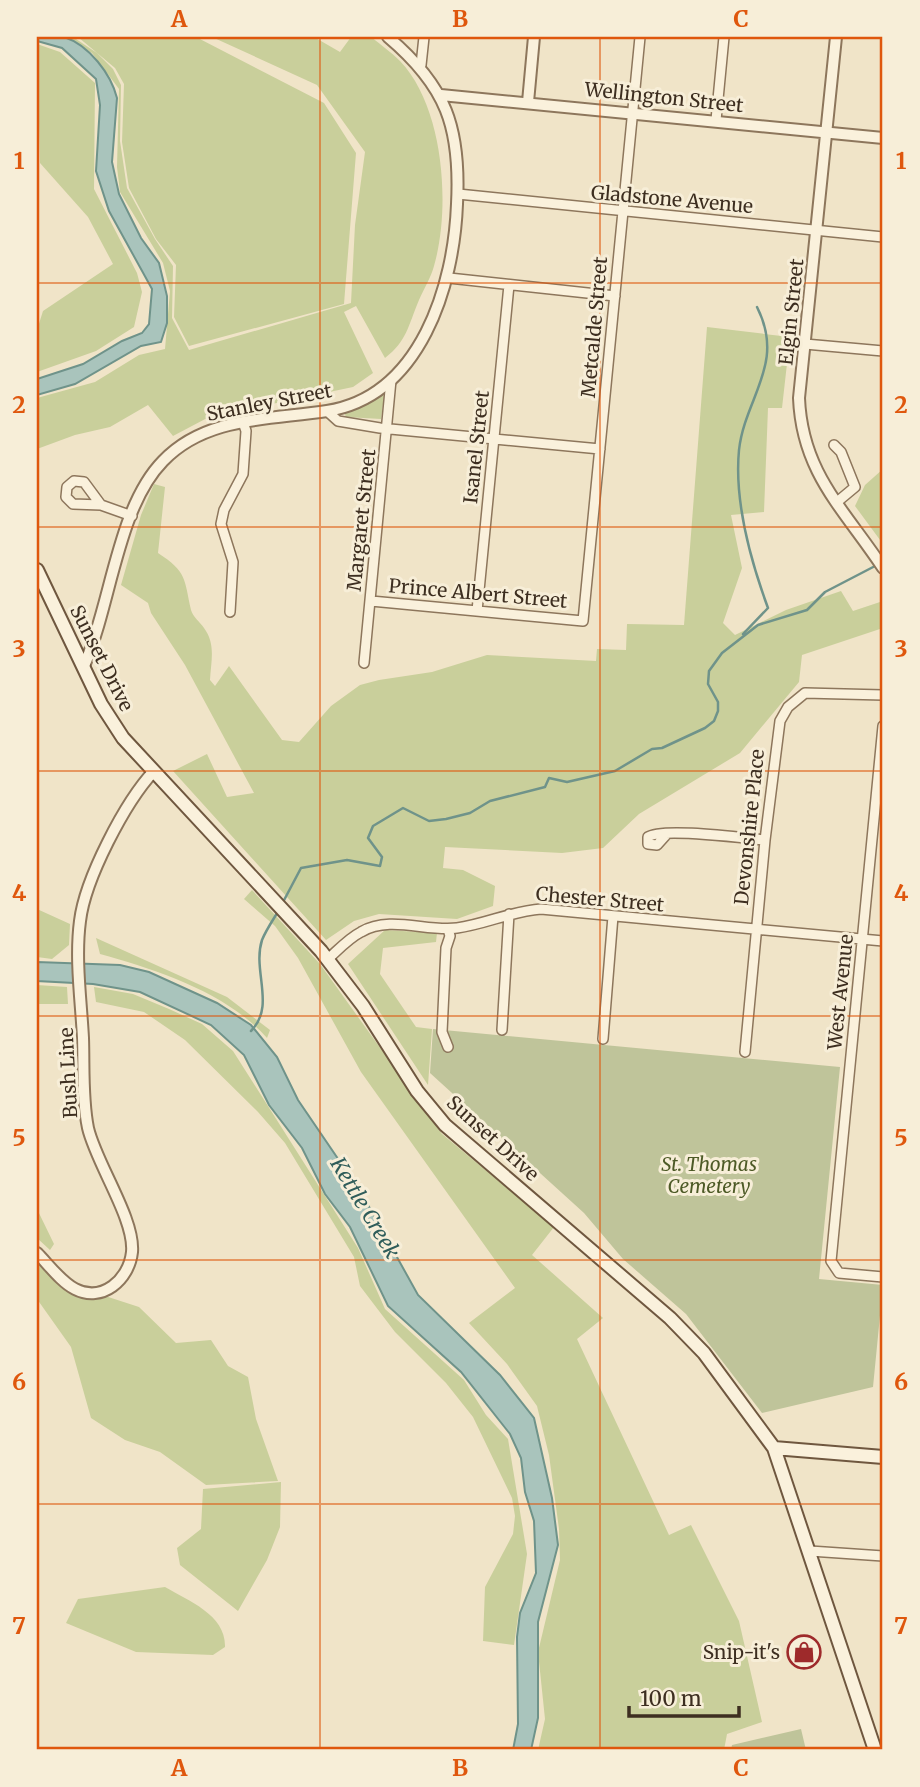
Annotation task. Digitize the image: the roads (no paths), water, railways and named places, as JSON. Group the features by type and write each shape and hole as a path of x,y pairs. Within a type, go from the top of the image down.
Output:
{"main road":[{"name":"Sunset Drive","path":"37,570 116,728 328,959 363,1006 417,1091 445,1125 648,1297 684,1331 727,1382 774,1448 875,1750"},
{"path":"774,1448 883,1457"}],"street":[{"name":"Stanley Street","path":"84,666 98,630 132,516 147,480 176,450 201,433 243,422 327,411 361,398 391,380 424,334 449,278 456,238 458,194 451,128 441,95 421,65 388,37"},
{"path":"421,65 424,37"},
{"path":"528,102 534,37"},
{"name":"Metcalde Street","path":"583,621 640,37"},
{"path":"716,120 724,37"},
{"name":"Elgin Street","path":"836,37 799,398 801,432 810,461 883,568"},
{"name":"Wellington Street","path":"441,95 883,138"},
{"name":"Gladstone Avenue","path":"458,194 623,213 883,237"},
{"path":"449,278 615,296"},
{"name":"Isanel Street","path":"477,611 509,285"},
{"path":"805,344 883,351"},
{"name":"Margaret Street","path":"364,663 391,380"},
{"path":"327,411 338,421 387,429 600,449"},
{"path":"230,612 233,562 221,524 223,510 243,474 246,431 243,422"},
{"path":"834,445 841,452 855,483 853,490 837,502"},
{"path":"101,505 132,516"},
{"name":"Prince Albert Street","path":"371,601 583,621"},
{"name":"Devonshire Place","path":"745,1052 777,733 788,706 805,693 883,695"},
{"name":"West Avenue","path":"883,726 831,1261 839,1273 883,1277"},
{"name":"Bush Line","path":"37,1253 72,1287 96,1293 108,1290 118,1282 132,1253 130,1235 88,1128 79,941 82,912 96,874 127,806 154,771"},
{"path":"666,835 682,832 765,840"},
{"name":"Chester Street","path":"328,959 361,932 374,926 394,924 448,929 541,909 883,942"},
{"path":"502,1030 509,914"},
{"path":"603,1039 613,916"},
{"path":"448,929 450,936 446,948 442,1032 448,1047"},
{"path":"810,1550 883,1556"}],"water":[{"path":"37,37 64,37 73,41 98,61 110,79 117,98 112,162 119,194 141,238 159,263 167,296 167,323 161,342 141,346 75,384 37,395 37,379 83,364 122,341 142,333 149,324 152,289 109,211 96,171 100,105 96,79 62,48 37,41"},
{"name":"Kettle Creek","path":"37,962 120,965 149,972 217,1003 251,1025 277,1057 298,1100 362,1194 418,1295 500,1375 534,1418 552,1498 558,1545 538,1622 538,1718 531,1750 513,1750 518,1724 517,1637 520,1613 536,1573 534,1521 525,1492 521,1458 510,1434 461,1372 388,1306 350,1227 325,1194 302,1148 269,1105 244,1055 211,1025 140,992 93,984 37,981"}],"waterway":[{"path":"743,634 768,608 745,530 738,470 743,431 766,363 765,327 757,307"},
{"path":"282,904 301,868 347,860 380,866 382,857 368,838 373,826 403,808 429,821 470,813 490,801 545,787 549,778 567,782 615,771 652,749 662,748 705,728 714,721 718,711 718,702 708,684 709,671 722,653 758,625 807,610 825,592 877,565"},
{"path":"251,1031 262,1011 262,940 279,910"}],"place":[{"name":"Snip-it's","path":"804,1652"}],"park label":[{"name":"St. Thomas Cemetery","path":"709,1175"}]}
